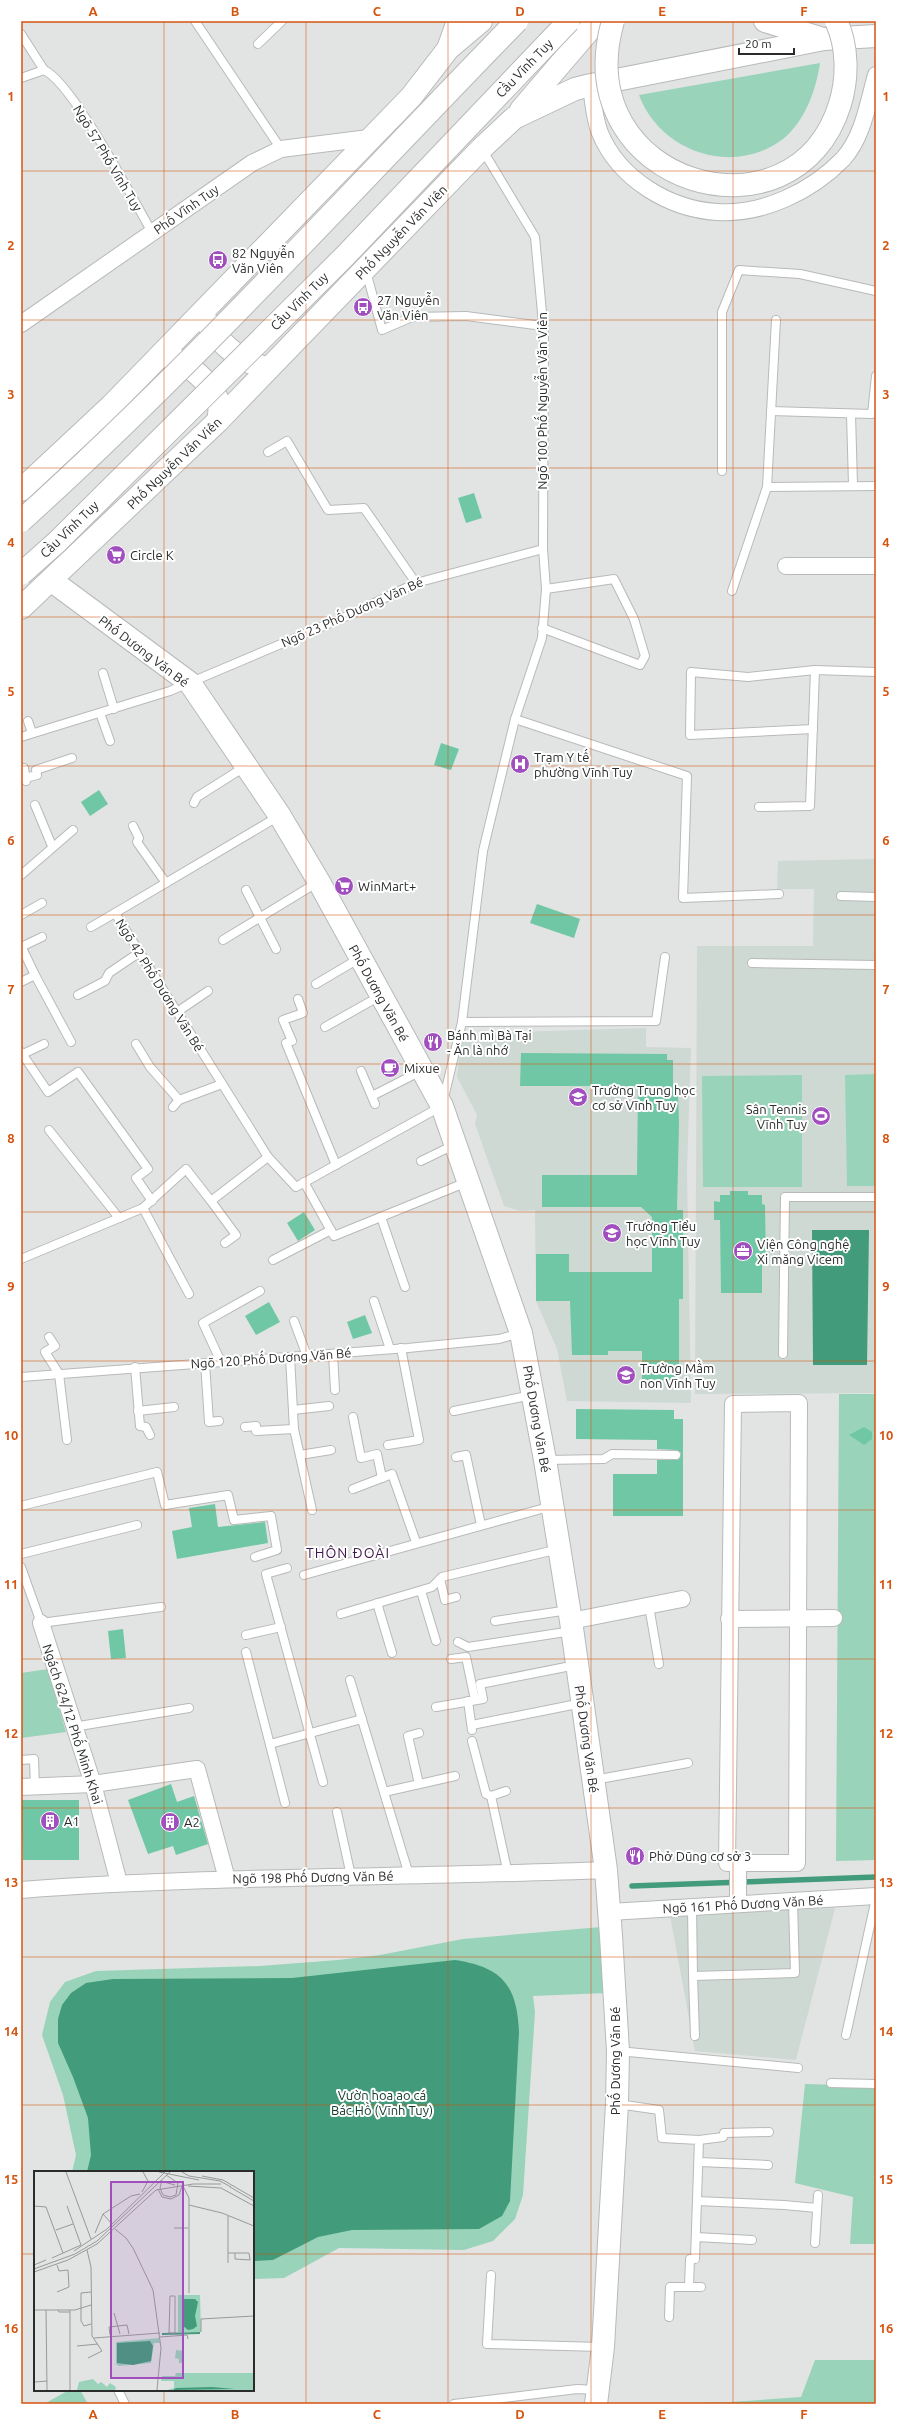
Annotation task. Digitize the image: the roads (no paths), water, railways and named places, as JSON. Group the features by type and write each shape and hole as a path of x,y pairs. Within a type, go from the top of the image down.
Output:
{"main road":[{"path":"448,49 458,21"},
{"path":"21,490 112,405 151,362 369,138 411,97 448,49 481,21"},
{"path":"21,521 91,458 264,286 517,21"},
{"name":"Cầu Vĩnh Tuy","path":"21,574 57,542 344,257 569,21"},
{"path":"514,118 597,21"},
{"path":"613,21 607,40 606,64 609,95 617,116 630,137 648,156 683,175 717,184 738,185 769,180 786,172 812,152 830,129 837,113 845,82 844,50 836,21"},
{"path":"765,21 824,39"},
{"name":"Phố Nguyễn Văn Viên","path":"21,608 52,581 218,421 482,148 514,118 575,89 591,85 824,39 876,36"},
{"path":"205,308 203,315 208,324 226,346 249,363 261,366 274,364"},
{"path":"151,362 165,356 176,358 195,372 215,393 220,406 218,421"},
{"name":"Phố Dương Văn Bé","path":"52,581 190,683 247,765 280,816 319,882 442,1106 521,1333 560,1549 606,1870 610,1912 618,2051 617,2104 602,2347 597,2397"}],"street":[{"path":"591,85 593,109 600,132 622,167 652,192 674,203 718,213 768,205 794,195 822,178 843,158 855,141 876,75"},
{"name":"Phố Vĩnh Tuy","path":"21,324 252,163 281,149 369,138"},
{"path":"786,566 876,566"},
{"path":"799,1403 797,1863 738,1870 727,1863 729,1619 733,1404 799,1403"},
{"path":"571,1621 682,1599"},
{"path":"729,1619 834,1618"},
{"name":"Ngách 624/12 Phố Minh Khai","path":"40,1623 93,1784 119,1883"},
{"path":"28,1787 93,1784 197,1769 227,1878"},
{"name":"Ngõ 198 Phố Dương Văn Bé","path":"21,1890 119,1883 227,1878 508,1874 606,1870"},
{"path":"738,1870 738,1900"},
{"name":"Ngõ 161 Phố Dương Văn Bé","path":"610,1912 692,1907 738,1900 792,1902 876,1897"}],"lane":[{"path":"195,21 281,149"},
{"path":"258,44 282,21"},
{"name":"Ngõ 57 Phố Vĩnh Tuy","path":"21,34 44,70 56,78 88,122 152,232"},
{"path":"21,78 44,70"},
{"name":"Ngõ 100 Phố Nguyễn Văn Viên","path":"442,1106 462,1022 483,851 515,719 542,638 546,589 543,549 544,326 535,237 482,148"},
{"path":"366,268 382,330 412,317 466,316 544,326"},
{"path":"722,470 722,312 739,270 800,274 876,291"},
{"path":"732,592 767,487 776,320"},
{"path":"772,411 872,414 876,376"},
{"path":"851,414 853,485"},
{"path":"268,452 287,442 328,510 364,508 416,583"},
{"path":"767,487 853,485 876,486"},
{"name":"Ngõ 23 Phố Dương Văn Bé","path":"21,736 100,713 190,683 347,616 416,583 543,549"},
{"path":"542,628 640,665 645,656 634,619 614,579 546,589"},
{"path":"759,807 810,806 815,670"},
{"path":"813,729 690,735 691,672 748,677 815,670 876,672"},
{"path":"103,672 114,708"},
{"path":"100,713 110,741"},
{"path":"515,719 687,776 684,898 779,894"},
{"path":"28,721 32,733"},
{"path":"21,769 24,768 26,780 37,775 36,770 72,758"},
{"path":"194,803 197,797 247,765"},
{"path":"35,805 52,846"},
{"name":"Ngõ 42 Phố Dương Văn Bé","path":"280,816 115,913 268,1157 296,1187 304,1182"},
{"path":"133,826 139,838 137,842 166,883"},
{"path":"21,875 52,846 74,830"},
{"path":"223,940 260,916 319,882"},
{"path":"246,890 276,949"},
{"path":"841,896 876,897"},
{"path":"21,914 42,903"},
{"path":"90,927 115,913"},
{"path":"42,937 21,947 72,1042"},
{"path":"78,995 105,981 109,973 140,952"},
{"path":"462,1022 656,1021 665,957"},
{"path":"316,984 360,958"},
{"path":"752,963 876,964"},
{"path":"21,982 35,975"},
{"path":"177,1012 208,991"},
{"path":"325,1027 381,996"},
{"path":"298,998 303,1013 283,1020 292,1041 286,1043 336,1165"},
{"path":"44,1044 22,1053 48,1092 78,1072 148,1169 136,1178 152,1200"},
{"path":"136,1044 150,1067 179,1100"},
{"path":"361,1071 375,1104"},
{"path":"372,1096 422,1071"},
{"path":"173,1107 179,1100 222,1084"},
{"path":"442,1106 304,1182 334,1236 468,1182"},
{"path":"49,1130 119,1218"},
{"path":"421,1161 455,1144"},
{"path":"211,1201 268,1157"},
{"path":"21,1259 143,1208 186,1169 236,1235 225,1243"},
{"path":"783,1354 785,1197 876,1197"},
{"path":"143,1208 189,1294"},
{"path":"381,1217 405,1287"},
{"path":"273,1260 331,1230"},
{"path":"221,1362 203,1323 260,1291"},
{"path":"374,1301 390,1349"},
{"path":"294,1321 307,1356"},
{"name":"Ngõ 120 Phố Dương Văn Bé","path":"21,1377 135,1367 390,1349 499,1339 521,1333"},
{"path":"49,1337 55,1346 45,1352 59,1374 67,1440"},
{"path":"388,1445 418,1440 401,1348"},
{"path":"333,1354 335,1390"},
{"path":"290,1357 294,1429 312,1510"},
{"path":"205,1363 209,1422 219,1421"},
{"path":"135,1367 140,1426 146,1427 150,1435"},
{"path":"454,1411 533,1395"},
{"path":"293,1410 329,1406"},
{"path":"138,1411 174,1407"},
{"path":"353,1417 361,1458 377,1454 382,1478"},
{"path":"245,1427 256,1426 256,1431 294,1429"},
{"path":"300,1456 331,1450"},
{"path":"456,1457 466,1454 481,1525"},
{"path":"545,1460 604,1459 612,1454 676,1454"},
{"path":"21,1506 157,1472 166,1505 228,1495 234,1520 271,1516 277,1550 255,1557"},
{"path":"353,1489 392,1474 416,1542"},
{"path":"304,1575 416,1542 552,1506"},
{"path":"21,1554 137,1525"},
{"path":"341,1614 432,1587 442,1577 560,1549"},
{"name":"Ngách 624/12 Phố Minh Khai","path":"21,1567 40,1623"},
{"path":"287,1568 266,1574 322,1782"},
{"path":"440,1579 445,1600 456,1597"},
{"path":"421,1591 436,1641"},
{"path":"377,1603 392,1653"},
{"path":"649,1606 659,1664"},
{"path":"40,1623 161,1607"},
{"path":"495,1622 571,1621"},
{"path":"458,1642 468,1647 571,1621"},
{"path":"246,1635 281,1627"},
{"path":"246,1652 285,1803"},
{"path":"451,1659 466,1657 472,1701 472,1728 582,1703"},
{"path":"436,1707 483,1699 480,1684 577,1665"},
{"path":"350,1680 409,1876"},
{"path":"74,1727 189,1708"},
{"path":"270,1744 362,1720"},
{"path":"418,1784 408,1736 419,1733"},
{"path":"472,1741 486,1794 491,1796 506,1791"},
{"path":"21,1760 34,1759 28,1787"},
{"path":"593,1780 688,1763"},
{"path":"384,1792 455,1776"},
{"path":"491,1796 508,1874"},
{"path":"337,1812 352,1876"},
{"path":"846,2035 876,1897"},
{"path":"693,1976 795,1973 792,1902"},
{"path":"692,1907 695,2036"},
{"path":"618,2051 798,2068"},
{"path":"831,2083 876,2084"},
{"path":"617,2104 659,2110 662,2138 699,2140 723,2137 724,2132 769,2132"},
{"path":"689,2287 690,2259 695,2259 699,2140"},
{"path":"698,2162 768,2165"},
{"path":"815,2243 818,2195"},
{"path":"697,2201 784,2204 817,2208"},
{"path":"696,2237 752,2240"},
{"path":"492,2275 487,2344 602,2347"},
{"path":"669,2317 670,2287 701,2287"},
{"path":"454,2404 498,2401 577,2389 597,2397"},
{"path":"118,2391 125,2404"}],"waterway":[{"path":"632,1886 876,1877"}],"place":[{"name":"82 Nguyễn Văn Viên","path":"218,260"},
{"name":"27 Nguyễn Văn Viên","path":"363,307"},
{"name":"Circle K","path":"116,555"},
{"name":"Trạm Y tế phường Vĩnh Tuy","path":"520,764"},
{"name":"WinMart+","path":"344,886"},
{"name":"Bánh mì Bà Tại - Ăn là nhớ","path":"433,1042"},
{"name":"Mixue","path":"390,1068"},
{"name":"Trường Trung học cơ sở Vĩnh Tuy","path":"578,1097"},
{"name":"Sân Tennis Vĩnh Tuy","path":"821,1116"},
{"name":"Trường Tiểu học Vĩnh Tuy","path":"612,1233"},
{"name":"Viện Công nghệ Xi măng Vicem","path":"743,1251"},
{"name":"Trường Mầm non Vĩnh Tuy","path":"626,1375"},
{"name":"A1","path":"50,1821"},
{"name":"A2","path":"170,1822"},
{"name":"Phở Dũng cơ sở 3","path":"635,1856"}],"district":[{"name":"THÔN ĐOÀI","path":"348,1553"}],"park label":[{"name":"Vườn hoa ao cá Bác Hồ (Vĩnh Tuy)","path":"382,2102"}]}
